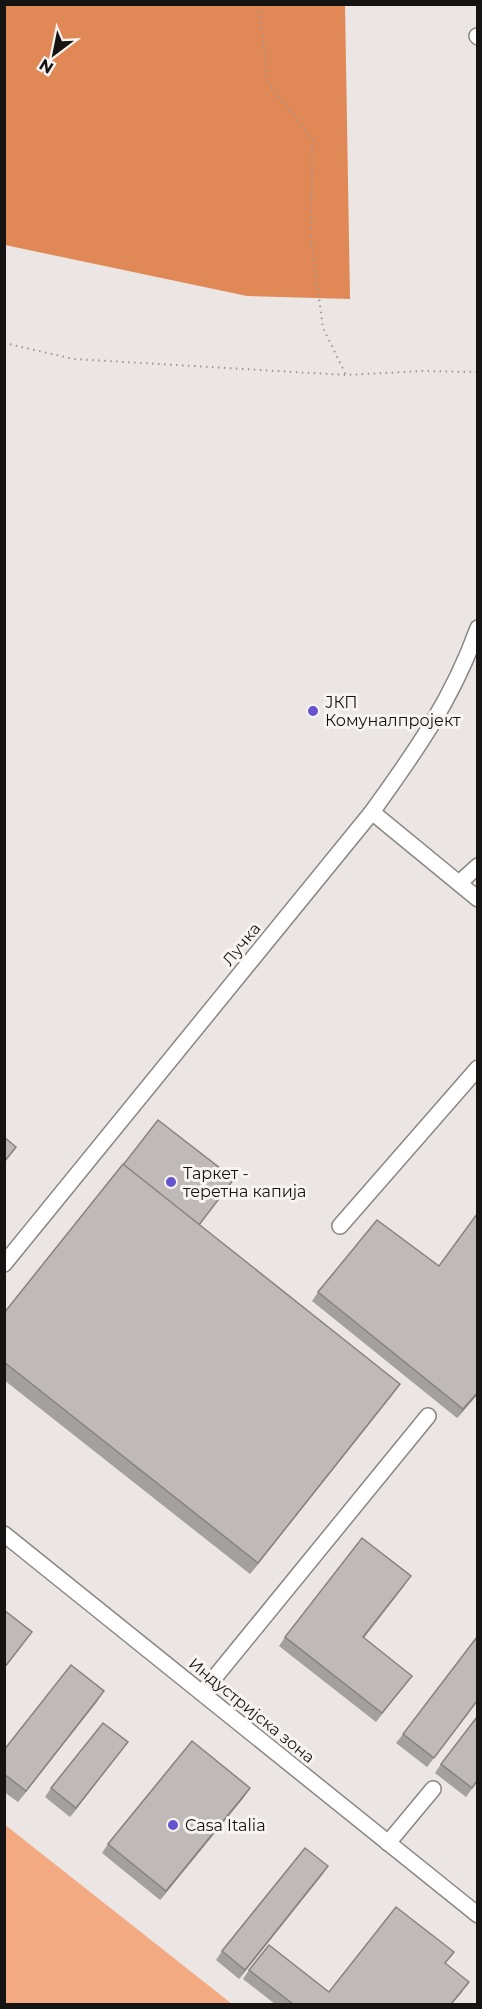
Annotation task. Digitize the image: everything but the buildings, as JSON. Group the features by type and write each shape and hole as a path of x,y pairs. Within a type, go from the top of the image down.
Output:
{"street":[{"name":"Лучка","path":"4,1264 372,812 414,755 457,682 477,628"},
{"path":"372,812 477,898"},
{"path":"459,883 477,866"},
{"path":"340,1227 477,1068"},
{"path":"202,1693 428,1416"},
{"name":"Индустријска зона","path":"4,1534 477,1915"},
{"path":"388,1843 433,1788"}],"path":[{"path":"260,4 268,83 312,140 311,238 323,328 346,375"},
{"path":"4,343 74,358 346,375 423,371 477,372"}],"shaded area":[{"path":"5,4 345,5 350,299 247,296 5,245"},
{"path":"4,1824 232,2004 5,2004"}],"place":[{"name":"ЈКП Комуналпројект","path":"313,711"},
{"name":"Таркет - теретна капија","path":"171,1182"},
{"name":"Casa Italia","path":"173,1825"}]}
